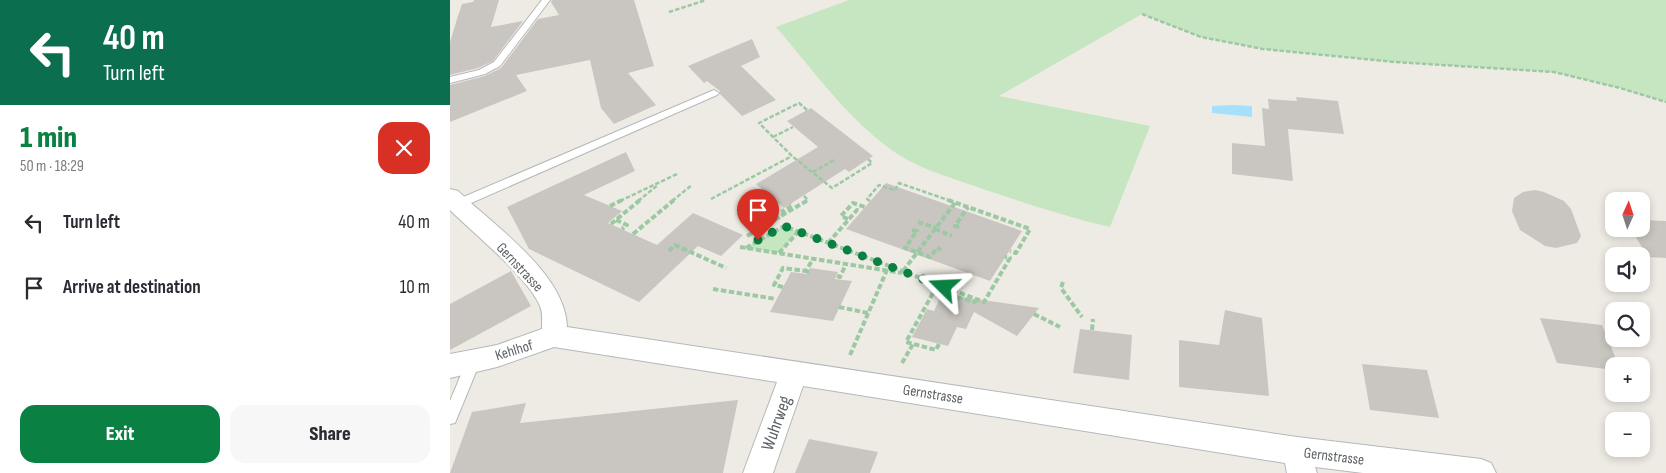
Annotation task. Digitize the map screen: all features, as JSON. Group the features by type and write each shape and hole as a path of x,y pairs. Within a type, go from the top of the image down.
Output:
{"street":[{"name":"Gernstrasse","path":"454,200 523,267 545,294 552,307 555,322 554,336 794,374 1299,462 1481,473"},
{"name":"Kehlhof","path":"462,364 518,349 554,336"},
{"name":"Wuhrweg","path":"758,473 794,374"}],"lane":[{"path":"450,80 482,72 497,64 546,0"},
{"name":"Gernstrasse","path":"454,200 714,93"},
{"name":"Kehlhof","path":"450,418 462,364"}],"path":[{"path":"669,12 706,0"},
{"path":"1142,14 1201,37 1262,49 1395,62 1554,72 1620,88 1666,102"},
{"path":"807,110 799,104 759,124 792,156 832,188 872,163 868,159"},
{"path":"773,137 794,127"},
{"path":"711,199 792,156"},
{"path":"813,172 834,160"},
{"path":"610,206 677,174"},
{"path":"611,224 662,181"},
{"path":"870,201 867,199 879,185 895,190 899,184 1030,228 1016,253 1010,251"},
{"path":"633,234 692,185"},
{"path":"747,236 808,200 804,196"},
{"path":"848,220 841,216 853,203 865,207"},
{"path":"903,272 955,203"},
{"path":"785,214 783,211 792,206 790,204"},
{"path":"958,227 955,226 968,207"},
{"path":"828,243 857,210 861,211"},
{"path":"988,219 990,214"},
{"path":"616,220 627,225 622,229"},
{"path":"1004,224 1006,220"},
{"path":"918,222 952,236"},
{"path":"746,248 784,226 984,302 1010,258 1005,257"},
{"path":"912,230 917,231 905,248 930,257 936,248 941,250"},
{"path":"779,253 798,232"},
{"path":"669,250 675,245 726,268"},
{"path":"740,247 910,274"},
{"path":"783,286 774,285 784,268 808,271 813,258"},
{"path":"836,276 840,276 846,264"},
{"path":"858,336 886,270"},
{"path":"995,274 1000,276"},
{"path":"1063,282 1061,288 1082,317"},
{"path":"713,289 776,299"},
{"path":"939,344 936,350 906,342 921,318 934,291 975,302 977,299"},
{"path":"839,307 868,313"},
{"path":"1034,314 1060,327"},
{"path":"1092,330 1093,319"},
{"path":"907,354 913,344"}],"green space":[{"path":"849,0 1666,0 1666,102 1620,88 1554,72 1395,62 1263,49 1201,37 1142,14 999,96 1150,126 1110,227 1030,205 930,170 899,155 864,128 833,96 776,27"},
{"path":"784,226 798,232 779,253 746,248"}],"water":[{"path":"1212,106 1252,106 1252,117 1212,113"}],"building":[{"path":"474,0 499,0 491,27 523,21 493,61 478,68 450,75 450,42 457,19 462,4 473,2"},
{"path":"552,0 634,0 654,66 628,73 656,105 614,124 601,108 590,60 516,75 527,91 450,122 450,85 485,76 501,68 538,19 559,15 551,2"},
{"path":"752,39 760,57 741,66 776,100 742,116 720,94 720,91 707,81 704,83 688,66"},
{"path":"1296,97 1338,101 1344,134 1288,129 1293,181 1232,174 1232,143 1265,146 1262,108 1269,109 1268,99 1297,101"},
{"path":"811,108 873,156 849,172 845,169 784,208 756,184 818,147 787,121"},
{"path":"626,152 635,171 584,195 622,211 608,223 657,245 693,213 743,235 721,256 698,246 639,302 529,249 507,207"},
{"path":"886,183 1022,231 990,281 846,229"},
{"path":"1535,190 1564,201 1571,209 1581,236 1577,243 1556,248 1545,246 1520,230 1512,211 1514,198 1523,192"},
{"path":"1650,220 1666,221 1666,258 1650,257 1650,247 1642,247 1636,238 1650,238"},
{"path":"810,268 838,272 835,279 852,281 833,321 770,312 791,272 807,274"},
{"path":"511,271 531,306 450,350 450,304"},
{"path":"942,294 1039,308 1017,336 974,312 966,329 957,327 948,346 912,337 927,309 934,311"},
{"path":"1225,310 1262,318 1269,396 1179,387 1179,340 1219,345"},
{"path":"1540,318 1602,325 1605,332 1605,347 1611,347 1615,357 1605,357 1605,369 1557,363"},
{"path":"1080,329 1132,335 1129,380 1073,373"},
{"path":"1362,364 1427,370 1439,418 1370,410"},
{"path":"738,400 723,473 450,473 472,412 526,403 520,423"},
{"path":"809,439 878,452 870,473 795,473"}],"route":[{"path":"758,240 784,226 944,287"}]}
